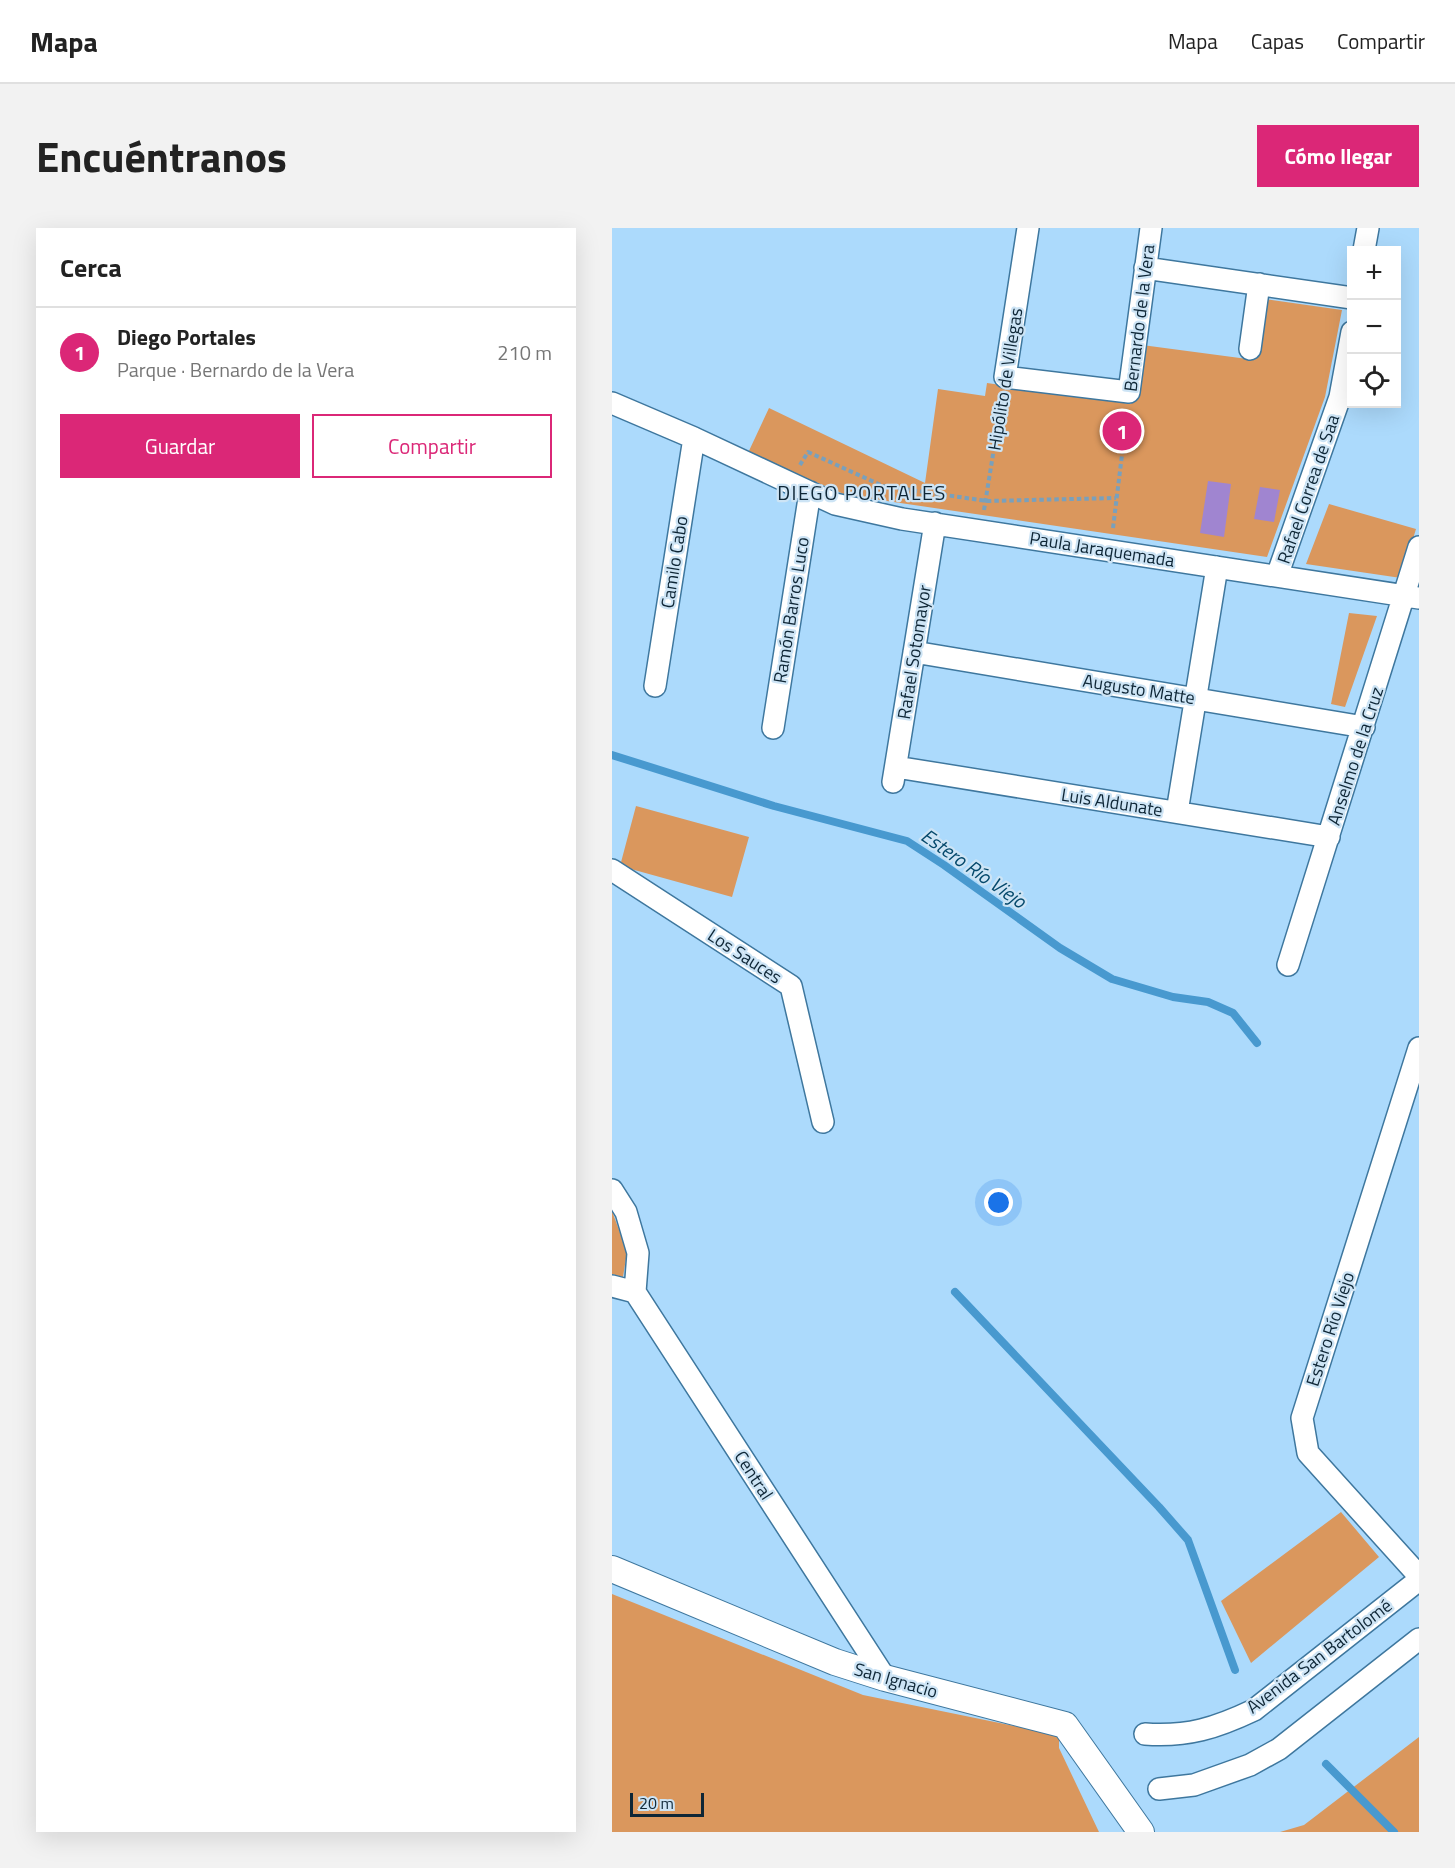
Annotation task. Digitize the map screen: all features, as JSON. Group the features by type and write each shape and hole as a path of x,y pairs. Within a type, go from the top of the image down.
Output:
{"street":[{"name":"Hipólito de Villegas","path":"1005,377 1028,228"},
{"name":"Bernardo de la Vera","path":"1129,392 1151,228"},
{"path":"1365,246 1368,228"},
{"path":"1145,268 1347,297"},
{"path":"1250,350 1259,284"},
{"name":"Rafael Correa de Saa","path":"1277,576 1340,397 1348,354"},
{"path":"1005,377 1129,392"},
{"name":"Paula Jaraquemada","path":"612,403 694,438 835,504 902,519 1412,597"},
{"name":"Camilo Cabo","path":"655,686 694,438"},
{"name":"Ramón Barros Luco","path":"773,728 810,492"},
{"name":"Rafael Sotomayor","path":"894,774 935,523"},
{"name":"Anselmo de la Cruz","path":"1288,965 1364,727 1412,597 1419,547"},
{"path":"1177,812 1217,567"},
{"name":"Augusto Matte","path":"914,652 1364,727"},
{"name":"Luis Aldunate","path":"894,774 1177,812 1329,837"},
{"name":"Los Sauces","path":"612,870 791,986 823,1122"},
{"name":"Estero Río Viejo","path":"1419,1048 1302,1418 1308,1453 1419,1578"},
{"path":"612,1190 626,1212 638,1253 635,1293 612,1286"},
{"name":"Central","path":"635,1293 885,1678"},
{"name":"San Ignacio","path":"612,1569 835,1662 885,1678 1065,1725 1141,1832"},
{"name":"Avenida San Bartolomé","path":"1145,1734 1196,1732 1223,1725 1254,1710 1419,1578"},
{"path":"1159,1789 1194,1785 1250,1765 1279,1749 1419,1639"}],"path":[{"name":"Hipólito de Villegas","path":"979,530 987,501 1005,377"},
{"name":"Bernardo de la Vera","path":"1110,550 1129,392"},
{"path":"789,484 808,452 883,486 987,501 1116,498"}],"shaded area":[{"name":"DIEGO PORTALES","path":"1265,299 1342,310 1325,397 1267,557 846,495 748,453 769,408 925,483 938,389 985,396 987,383 1131,404 1142,345 1255,360"},
{"path":"1329,504 1416,529 1401,578 1306,564"},
{"path":"1349,613 1377,616 1345,707 1331,704"},
{"path":"636,806 749,837 732,897 620,866"},
{"path":"612,1211 627,1252 623,1277 612,1274"},
{"path":"1341,1512 1379,1557 1251,1663 1221,1601"},
{"path":"612,1594 863,1695 1059,1735 1059,1748 1099,1832 612,1832"},
{"path":"1419,1737 1419,1832 1280,1832 1304,1825"}],"building":[{"path":"1208,481 1231,484 1224,537 1200,533"},
{"path":"1260,487 1280,490 1274,522 1254,519"}],"waterway":[{"name":"Estero Río Viejo","path":"612,755 774,806 907,841 1060,948 1112,979 1173,997 1208,1002 1233,1013 1257,1043"},
{"path":"955,1292 1188,1540 1235,1670"},
{"path":"1326,1764 1394,1832"}],"place":[{"name":"Diego Portales","path":"1122,431"}],"district":[{"name":"DIEGO PORTALES","path":"862,492"}]}
